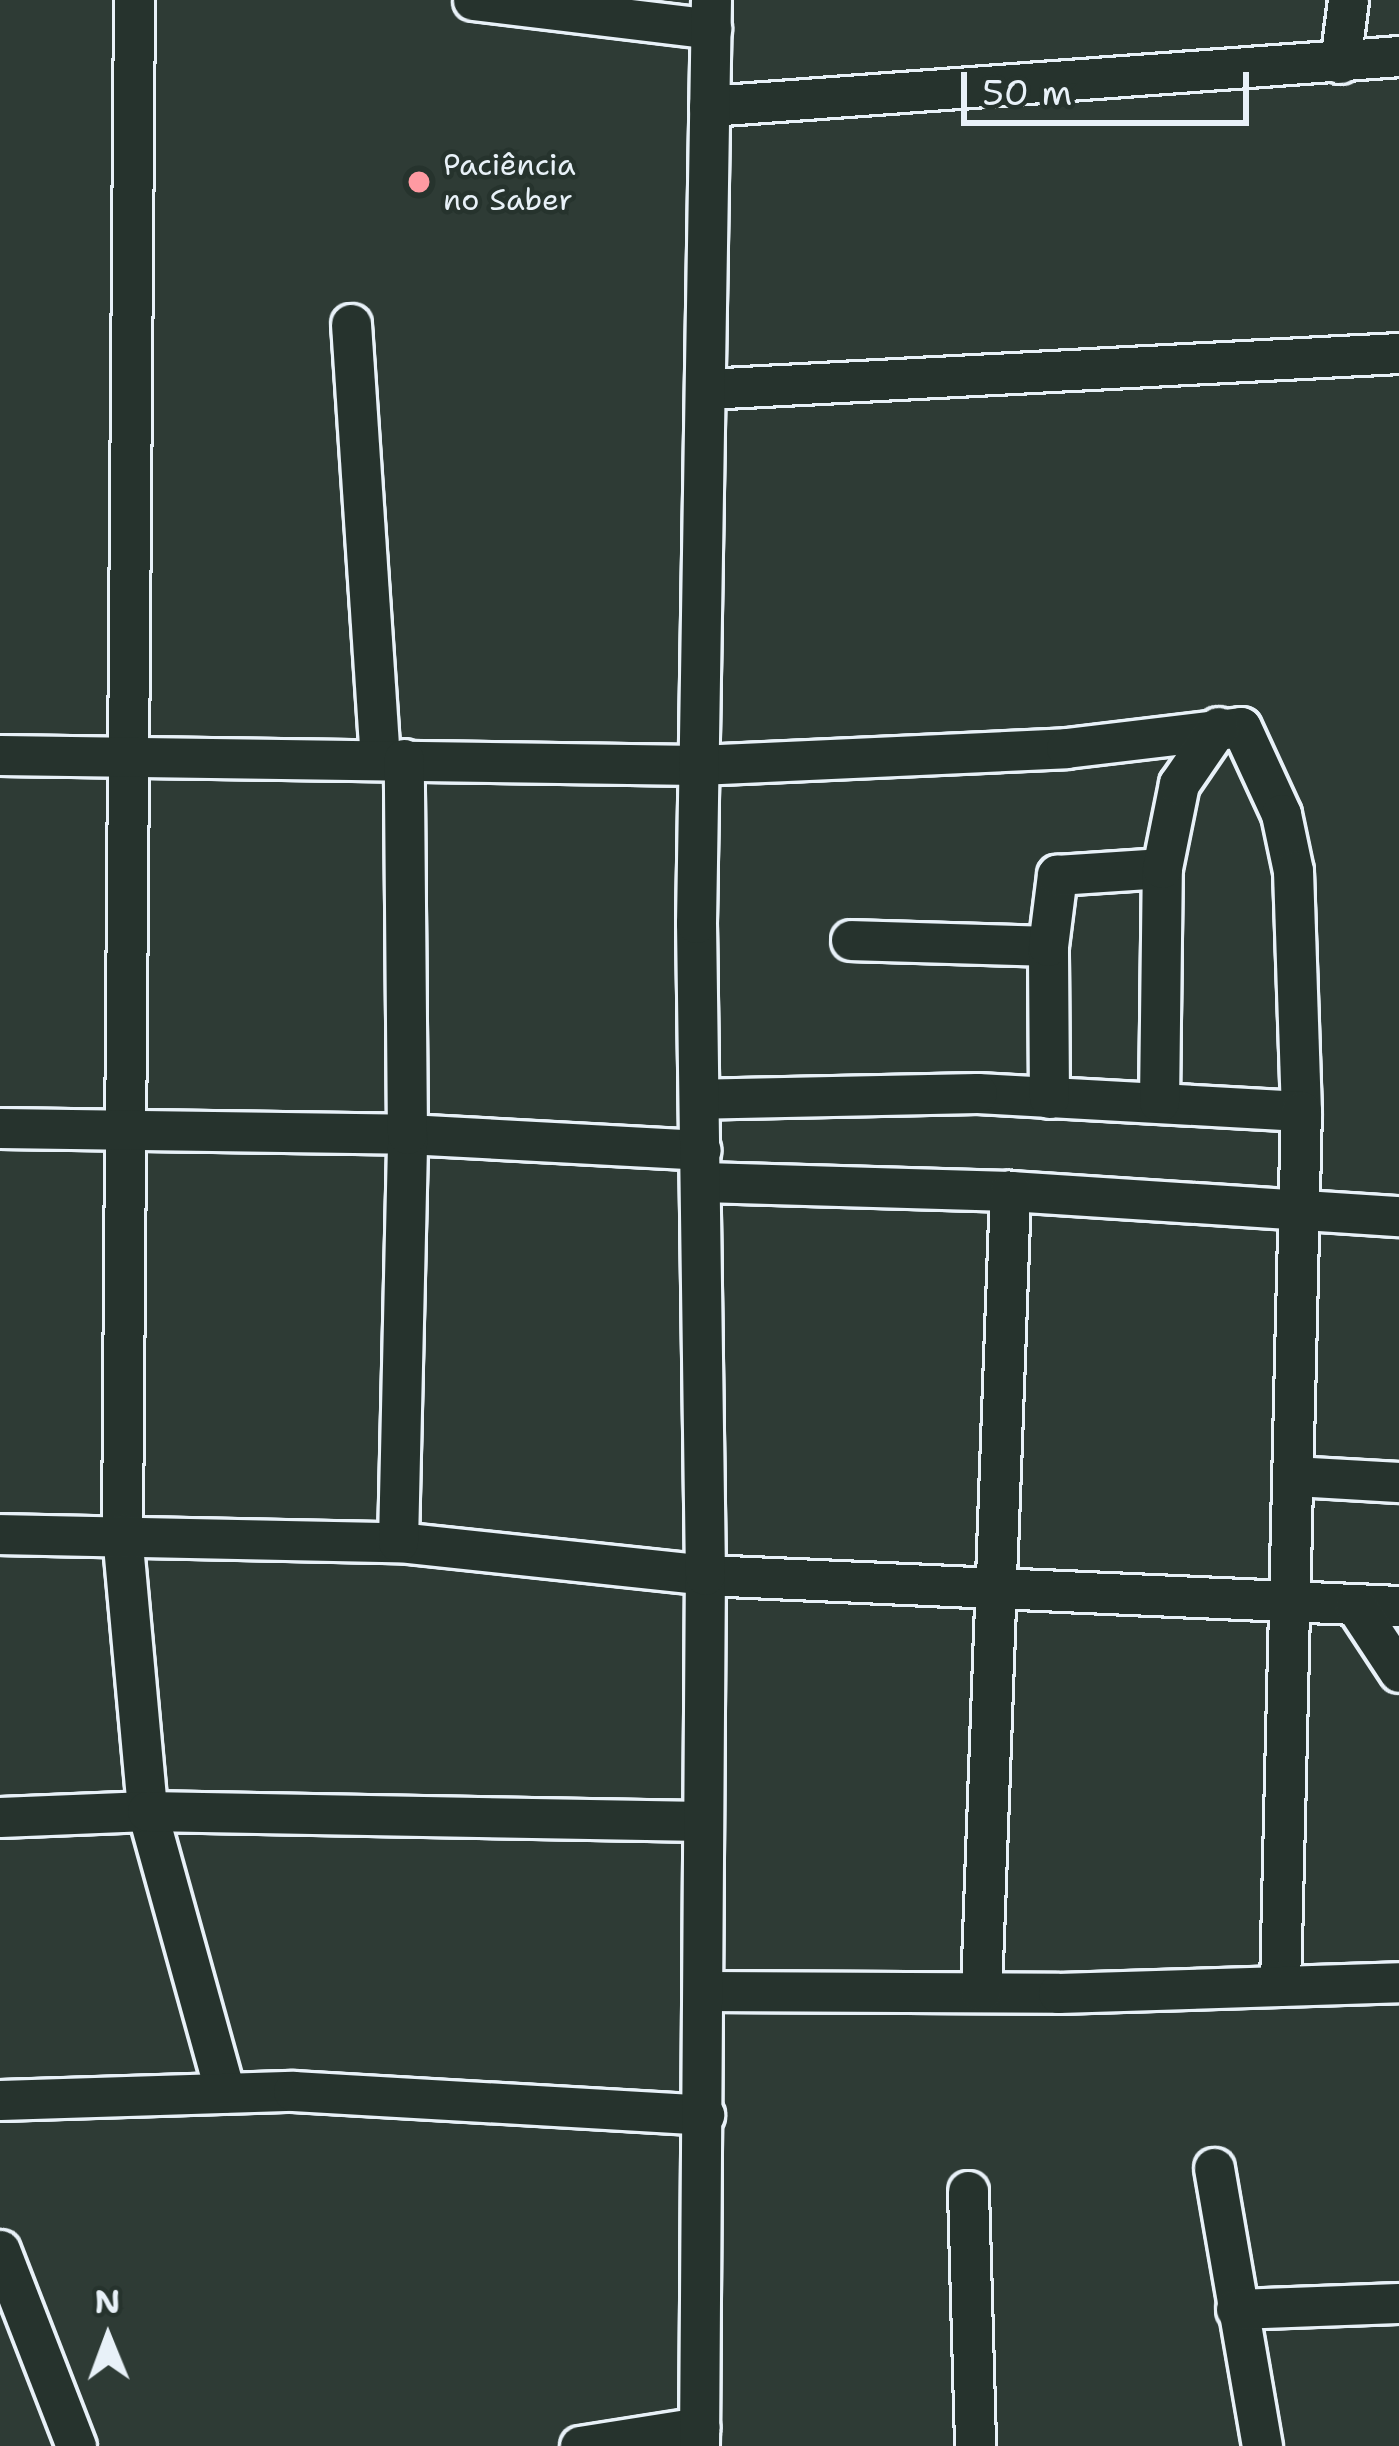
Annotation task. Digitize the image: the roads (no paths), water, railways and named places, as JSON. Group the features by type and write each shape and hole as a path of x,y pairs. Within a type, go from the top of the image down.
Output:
{"street":[{"path":"134,0 126,754 129,1126 122,1534 147,1811 226,2092"},
{"path":"473,0 711,15 698,765 705,1575 700,2436 580,2446"},
{"path":"1340,63 1348,0"},
{"path":"709,106 1399,56"},
{"path":"351,324 392,759 407,1135 398,1542"},
{"path":"706,389 1399,353"},
{"path":"0,755 698,765 1066,748 1218,727 1241,728 1281,814 1293,871 1300,1215 1294,1477 1285,1606 1280,1986"},
{"path":"1159,1102 1162,868 1179,784 1218,727"},
{"path":"1048,1098 1048,946 1058,875 1162,868"},
{"path":"851,940 1048,946"},
{"path":"700,1099 1048,1098 1300,1111"},
{"path":"0,1128 129,1126 407,1135 702,1166 1300,1215 1399,1216"},
{"path":"981,1991 990,1592 1010,1191"},
{"path":"1294,1477 1399,1482"},
{"path":"0,1534 398,1542 705,1575 1285,1606 1399,1606"},
{"path":"1355,1605 1399,1672"},
{"path":"0,1817 147,1811 703,1821"},
{"path":"705,1990 981,1991 1399,1982"},
{"path":"0,2100 226,2092 704,2115"},
{"path":"1214,2168 1262,2446"},
{"path":"968,2191 975,2446"},
{"path":"0,2250 76,2446"},
{"path":"1236,2309 1399,2302"}],"place":[{"name":"Paciência no Saber","path":"419,182"}]}
